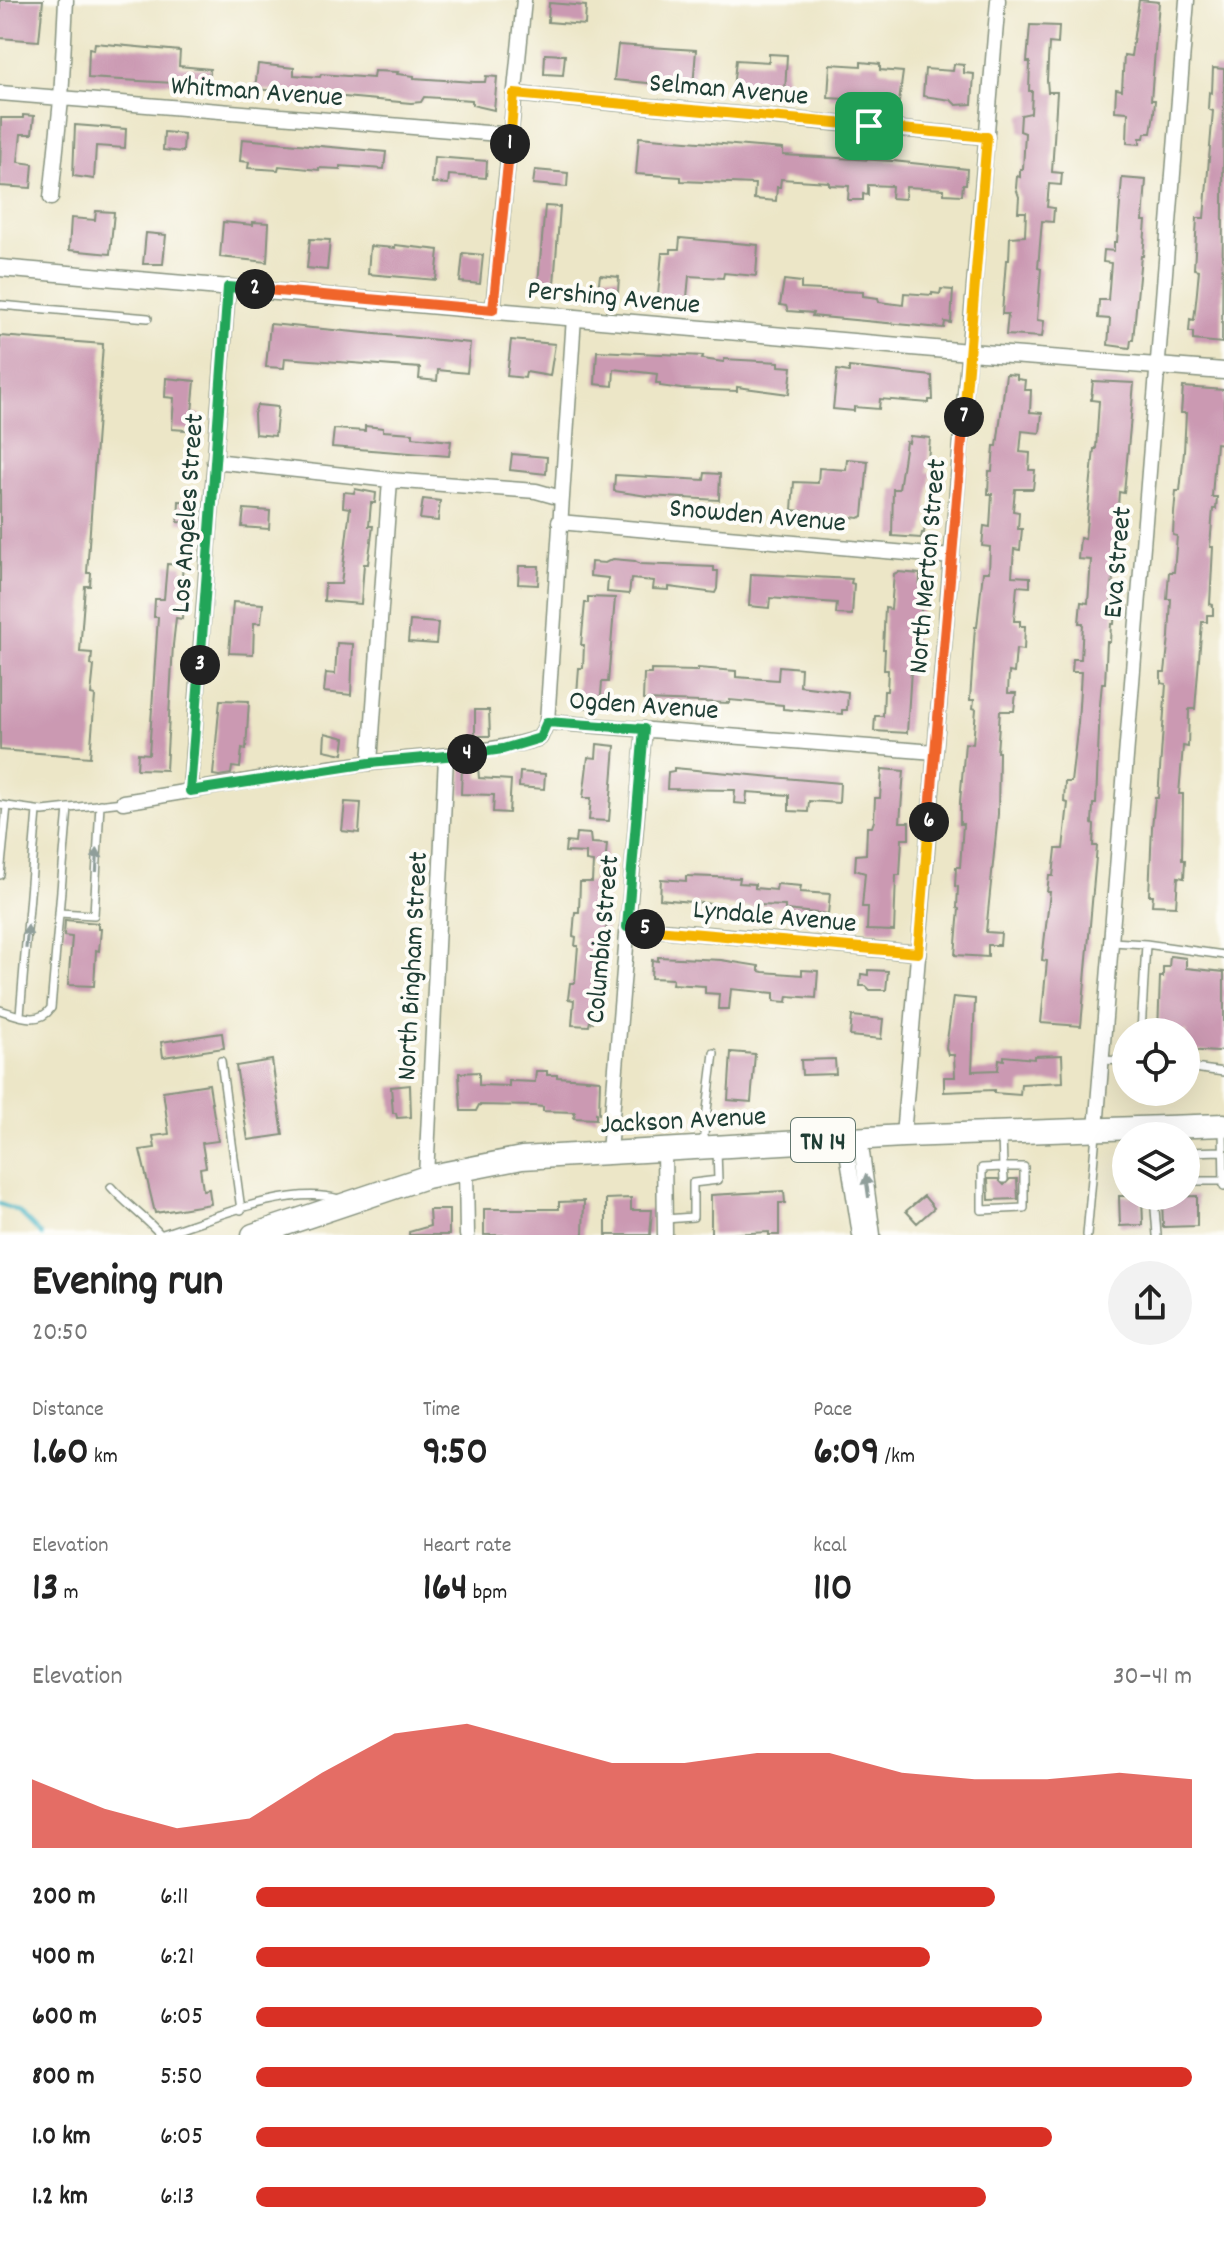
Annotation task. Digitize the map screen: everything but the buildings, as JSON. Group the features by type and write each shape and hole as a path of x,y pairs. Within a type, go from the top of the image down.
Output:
{"main road":[{"name":"Jackson Avenue","path":"1200,1128 1223,1125"},
{"name":"Jackson Avenue","path":"253,1235 309,1220 349,1202 426,1177 522,1158 853,1138 1112,1130"}],"street":[{"path":"51,198 61,100 66,0"},
{"path":"493,310 524,0"},
{"name":"North Merton Street","path":"903,1136 998,0"},
{"name":"Eva Street","path":"1096,1129 1187,0"},
{"name":"Whitman Avenue","path":"0,93 511,135"},
{"name":"Selman Avenue","path":"514,94 987,137"},
{"name":"Pershing Avenue","path":"0,268 969,352 1224,371"},
{"name":"Los Angeles Street","path":"190,791 228,287"},
{"path":"547,722 574,317"},
{"path":"214,461 390,480 536,491 561,498"},
{"path":"370,763 390,480"},
{"name":"Snowden Avenue","path":"559,522 952,557"},
{"name":"Ogden Avenue","path":"123,802 370,763 503,749 540,738 547,722 935,752"},
{"name":"Columbia Street","path":"609,1152 644,729"},
{"name":"North Bingham Street","path":"426,1177 446,757"},
{"name":"Lyndale Avenue","path":"627,927 918,953"},
{"path":"853,1138 860,1235"},
{"path":"853,1138 873,1235"},
{"path":"664,1149 665,1235"},
{"path":"466,1168 467,1235"}],"lane":[{"path":"0,305 148,318"},
{"path":"0,875 3,806 37,811 123,802"},
{"path":"59,913 94,915 100,804"},
{"path":"0,1010 29,1019 41,1018 51,1008 68,808"},
{"path":"20,1015 37,811"},
{"path":"1111,942 1224,955"},
{"path":"1142,1018 1146,944"},
{"path":"665,1219 693,1217 693,1183 718,1180 709,1146 714,1053"},
{"path":"1102,1060 1112,1060"},
{"path":"221,1061 241,1210"},
{"path":"1200,1069 1224,1072"},
{"path":"1200,1179 1224,1184 1223,1125"},
{"path":"1087,1235 1096,1129"},
{"path":"1002,1132 1004,1179"},
{"path":"1200,1155 1223,1151"},
{"path":"1003,1167 1024,1167 1024,1208 982,1210 982,1168 1003,1167"},
{"path":"111,1187 161,1235 299,1195 327,1196 349,1202"},
{"path":"1004,1199 1004,1209"},
{"path":"1155,1210 1157,1235"}],"waterway":[{"path":"0,1204 18,1211 42,1235"}],"route":[{"path":"514,94 869,126 987,137 918,953 627,927 644,729 547,722 540,738 503,749 370,763 190,791 228,287 493,310 514,94"}]}
